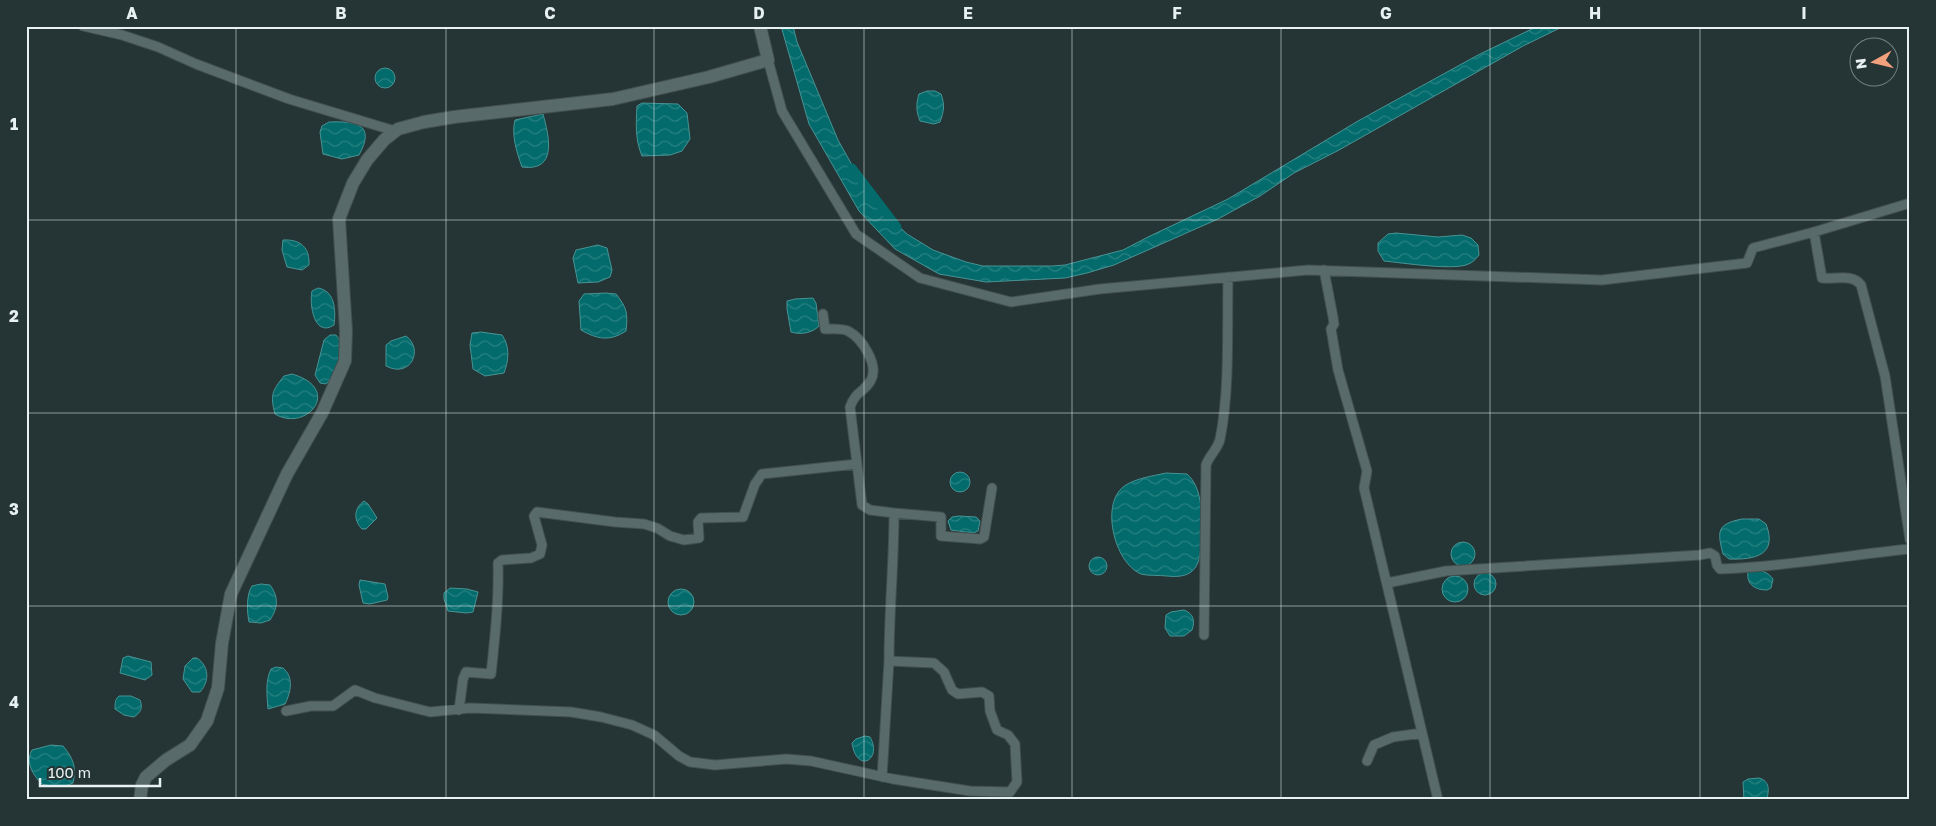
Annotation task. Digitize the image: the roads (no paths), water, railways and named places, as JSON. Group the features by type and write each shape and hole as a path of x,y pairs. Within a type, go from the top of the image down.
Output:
{"main road":[{"path":"140,800 142,785 146,777 166,760 190,745 207,721 218,688 222,643 230,594 287,474 322,413 345,360 346,331 339,219 352,183 367,160 384,140 395,131 424,122 613,99 709,77 768,60 760,26"}],"street":[{"path":"83,26 122,35 289,99 395,131"},
{"path":"768,60 782,111 856,234 920,278 1011,302 1100,289 1308,270 1602,280 1747,264 1753,248 1910,203"},
{"path":"1814,232 1822,278 1852,278 1861,285 1885,376 1910,540"},
{"path":"1324,270 1334,324 1331,329 1338,370 1367,471 1364,488 1438,800"},
{"path":"1204,635 1206,465 1220,441 1226,392 1228,277"},
{"path":"823,314 825,329 847,330 862,344 874,367 872,380 854,397 850,407 862,505 870,510 942,517 941,536 980,539 984,537 992,488"},
{"path":"459,710 463,679 466,672 491,674 496,626 498,564 502,560 531,558 540,554 542,545 534,516 537,512 644,524 684,540 699,538 698,522 701,518 743,517 755,484 762,474 857,464"},
{"path":"882,777 894,555 894,513"},
{"path":"1386,583 1446,571 1586,561 1710,553 1715,556 1720,569 1726,569 1783,565 1910,549"},
{"path":"286,712 311,706 333,706 355,690 375,698 430,712 470,708 571,712 632,725 654,735 679,756 690,762 715,765 786,759 811,761 882,777 1008,796 1018,782 1015,744 1008,735 997,730 990,711 989,696 982,692 958,694 952,690 944,672 934,663 888,661"},
{"path":"1367,761 1374,745 1393,737 1422,733"}],"water":[{"path":"781,26 793,26 797,42 838,140 861,181 882,211 907,234 933,250 983,266 1052,266 1065,265 1123,250 1228,199 1358,121 1478,55 1538,26 1564,26 1523,46 1339,150 1294,173 1260,196 1218,219 1114,265 1087,273 1065,278 986,282 939,274 895,249 859,211 809,124"},
{"path":"385,68 392,71 395,78 392,85 385,88 378,85 375,78 378,71"},
{"path":"935,91 941,94 943,101 940,122 934,124 920,121 918,114 919,94"},
{"path":"642,103 678,104 687,113 690,139 682,151 670,155 642,156 638,144 636,126 637,106"},
{"path":"543,114 548,142 546,158 541,164 533,167 522,167 514,138 515,120"},
{"path":"329,122 347,122 361,126 365,137 364,145 359,155 342,159 323,154 320,132 322,126"},
{"path":"1388,234 1438,237 1462,235 1471,238 1478,245 1479,255 1475,260 1466,265 1449,267 1384,261 1378,251 1378,243"},
{"path":"283,240 295,241 303,246 308,254 309,265 302,270 287,267 282,250"},
{"path":"598,245 607,248 612,270 610,277 598,282 578,283 573,258 576,250"},
{"path":"318,288 328,293 333,302 335,313 334,325 327,328 317,323 312,311 312,291"},
{"path":"584,294 616,294 622,303 627,315 626,331 609,338 592,336 581,330 579,301"},
{"path":"813,298 816,303 819,326 806,333 791,332 787,301"},
{"path":"481,332 502,335 505,339 508,353 504,373 485,376 473,369 470,345 472,333"},
{"path":"330,335 336,335 342,344 343,350 331,378 326,384 320,383 315,375 324,340"},
{"path":"406,336 414,348 412,361 402,369 386,366 386,345 391,341"},
{"path":"292,374 307,381 316,389 318,398 315,407 308,414 298,418 287,418 275,414 272,398 284,376"},
{"path":"960,472 967,475 970,482 967,489 960,492 953,489 950,482 953,475"},
{"path":"1166,473 1187,474 1196,486 1201,508 1199,558 1193,571 1187,574 1178,576 1141,574 1131,568 1123,558 1117,545 1113,531 1113,504 1118,493 1126,485 1140,479"},
{"path":"364,501 377,518 366,529 362,529 357,522 356,514 358,507"},
{"path":"952,517 976,517 980,521 978,531 973,533 951,530 948,521"},
{"path":"1742,519 1759,519 1766,524 1769,543 1762,554 1755,557 1729,559 1723,554 1720,540 1721,530 1728,523"},
{"path":"1463,542 1471,546 1475,554 1471,562 1463,566 1455,562 1451,554 1455,546"},
{"path":"1098,557 1104,560 1107,566 1104,572 1098,575 1092,572 1089,566 1092,560"},
{"path":"1758,570 1769,575 1773,579 1771,588 1763,590 1753,586 1748,577 1748,572"},
{"path":"1485,573 1493,576 1496,584 1493,592 1485,595 1477,592 1474,584 1477,576"},
{"path":"1455,576 1464,580 1468,589 1464,598 1455,602 1446,598 1442,589 1446,580"},
{"path":"360,580 385,584 387,600 370,604 363,603 359,585"},
{"path":"270,585 273,589 276,598 275,611 270,620 261,623 249,622 248,604 250,590 252,586"},
{"path":"450,588 478,592 473,612 448,611 444,593"},
{"path":"681,589 690,593 694,602 690,611 681,615 672,611 668,602 672,593"},
{"path":"1184,610 1193,618 1192,630 1184,636 1170,636 1165,628 1166,615 1171,612"},
{"path":"128,656 151,662 152,675 145,680 120,673 123,658"},
{"path":"193,658 201,661 206,669 207,679 200,692 192,692 183,679 185,666"},
{"path":"276,667 283,668 289,676 290,690 285,704 268,709 268,679 271,669"},
{"path":"119,696 131,696 140,700 141,710 134,717 124,715 115,709 115,703"},
{"path":"865,736 870,737 873,752 868,760 863,761 855,753 852,743 856,739"},
{"path":"51,745 63,746 69,755 74,767 73,783 65,786 42,784 33,773 29,760 32,750"},
{"path":"1748,779 1763,779 1767,784 1767,799 1744,800 1743,782"}],"waterway":[{"path":"852,168 897,227"}]}
